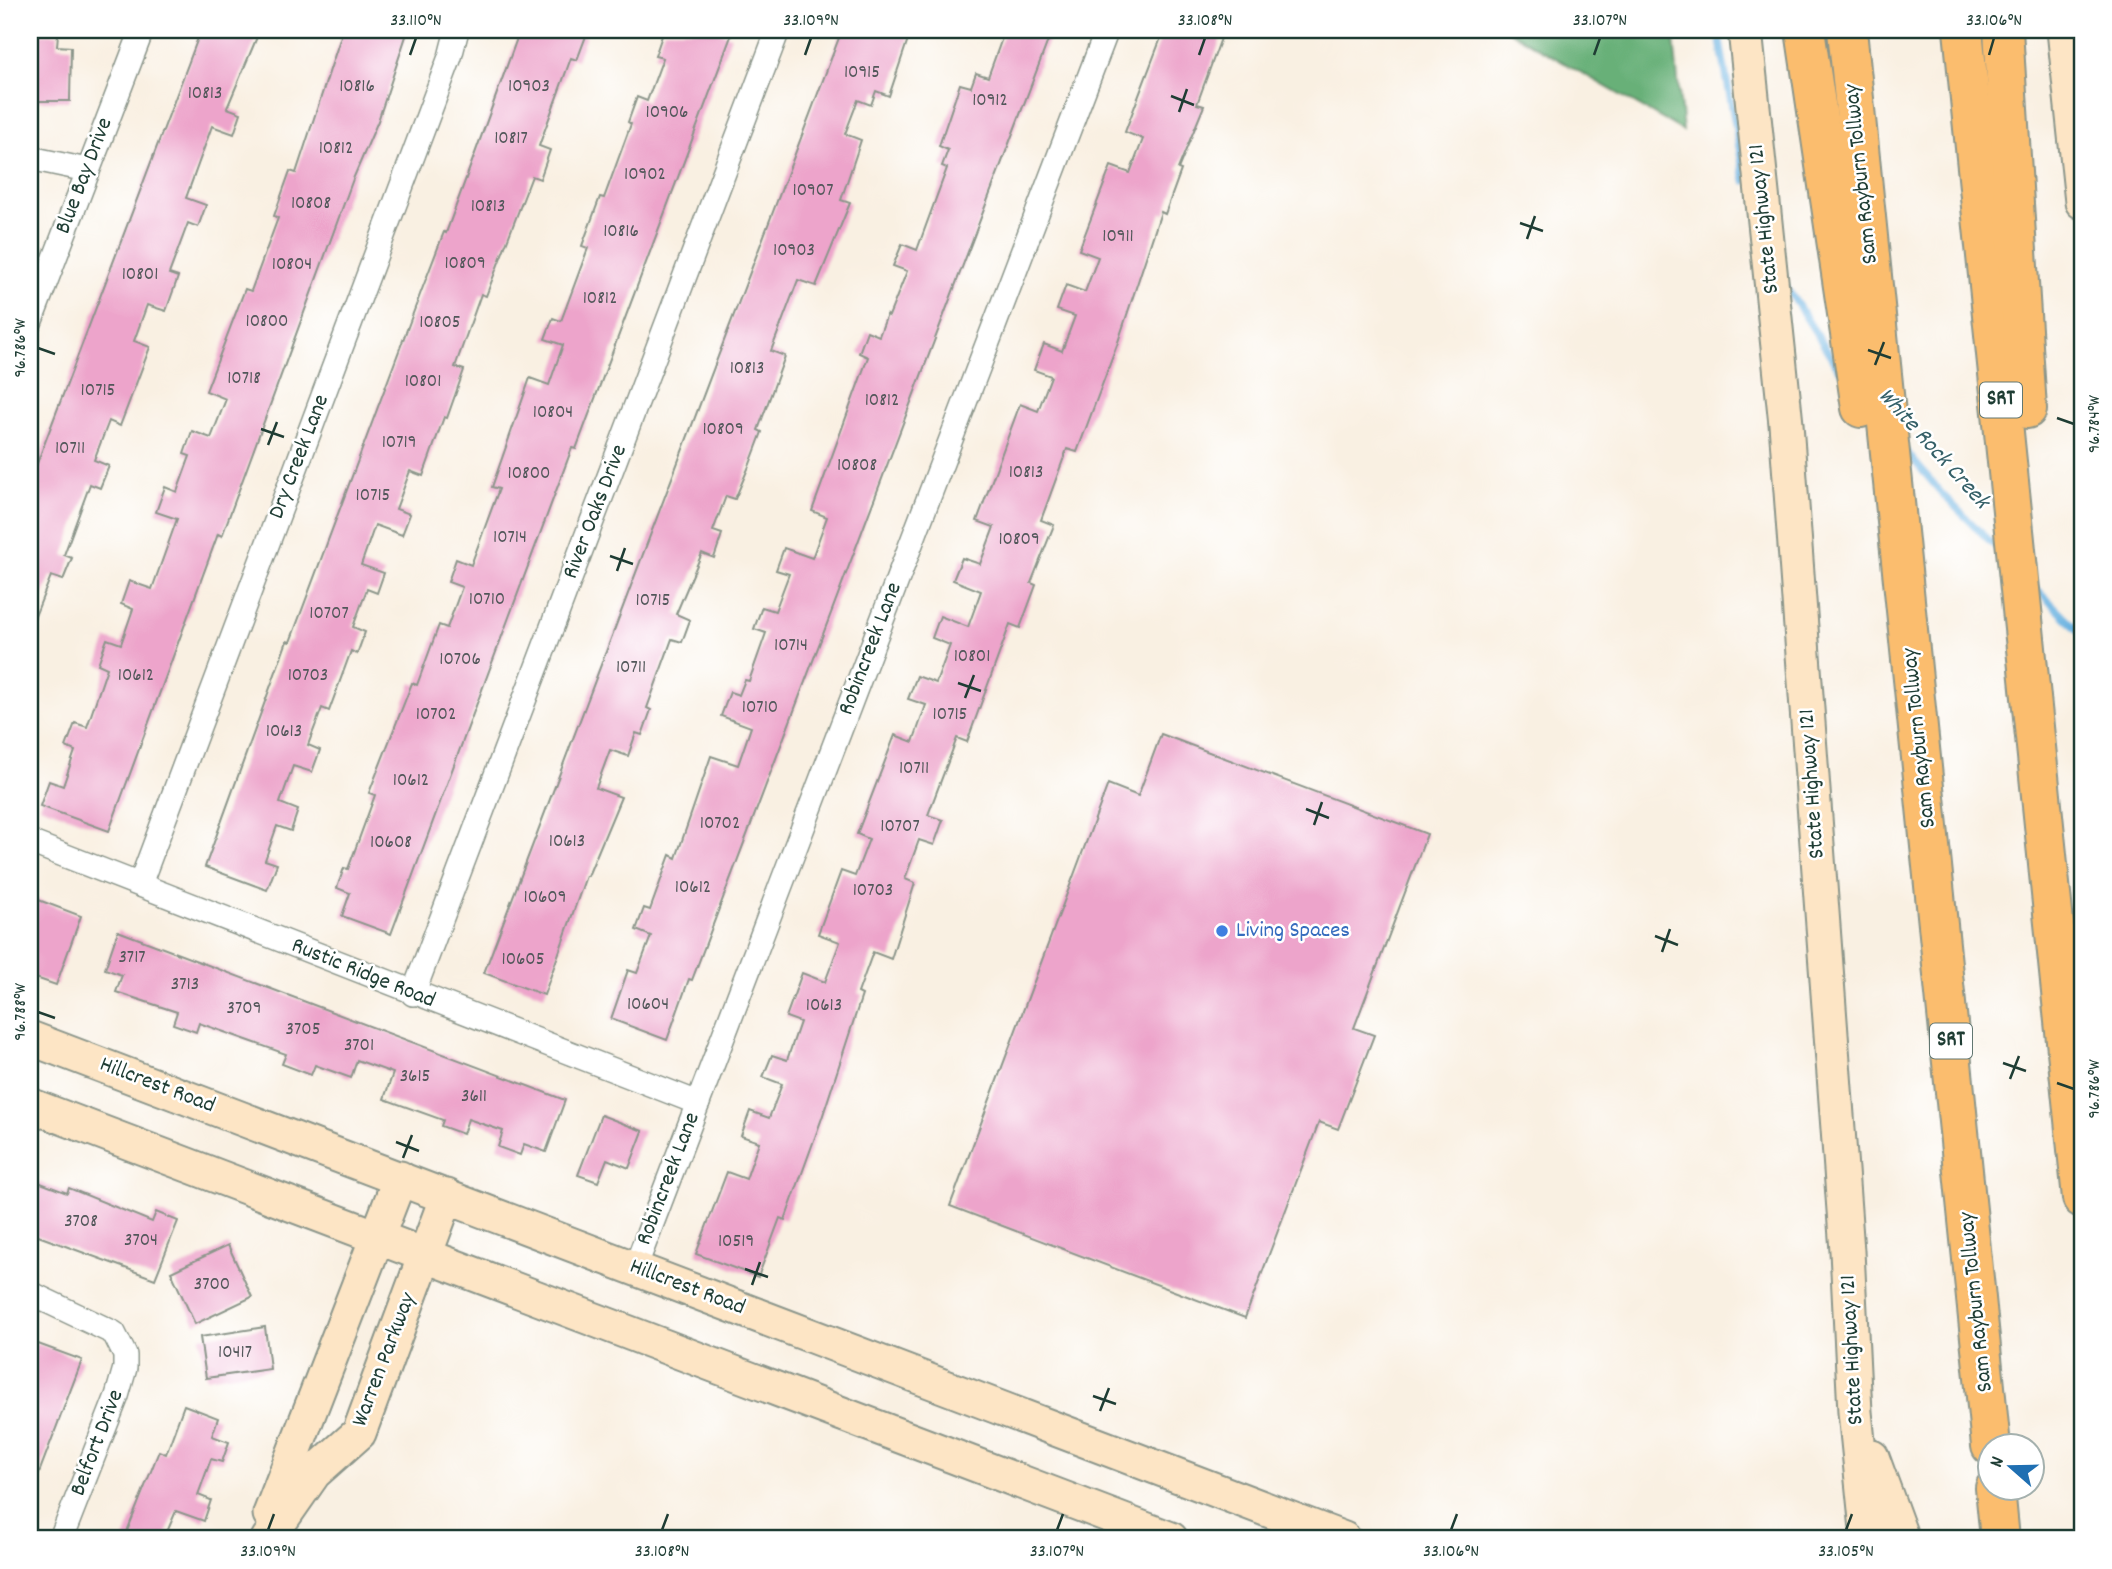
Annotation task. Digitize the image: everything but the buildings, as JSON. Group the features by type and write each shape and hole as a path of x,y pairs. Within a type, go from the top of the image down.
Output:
{"highway":[{"path":"1805,30 1871,479 1910,636"},
{"name":"Sam Rayburn Tollway","path":"1847,30 1990,1432"},
{"name":"SRT","path":"1963,30 2082,1198"},
{"path":"2003,30 2032,492 2024,613"},
{"path":"1996,1502 2000,1539"}],"main road":[{"name":"State Highway 121","path":"1745,30 1786,424 1847,1251 1855,1412 1868,1539"},
{"path":"2064,30 2082,202"},
{"name":"Hillcrest Road","path":"30,1038 635,1268 1265,1525 1344,1539"},
{"path":"30,1105 1171,1539"},
{"path":"260,1539 400,1178"},
{"name":"Warren Parkway","path":"268,1539 314,1473 359,1433 447,1196"},
{"path":"1851,1539 1849,1508 1855,1412"},
{"path":"1855,1412 1902,1539"}],"street":[{"name":"Blue Bay Drive","path":"30,323 142,30"},
{"name":"Dry Creek Lane","path":"140,884 445,70 457,30"},
{"name":"River Oaks Drive","path":"413,994 778,30"},
{"name":"Robincreek Lane","path":"635,1268 1107,30"},
{"path":"30,158 87,170"},
{"name":"Rustic Ridge Road","path":"30,842 413,994 698,1102"},
{"name":"Belfort Drive","path":"30,1293 114,1333 121,1345 125,1368 117,1396 61,1539"}],"green space":[{"path":"1507,30 1673,30 1683,131"}],"waterway":[{"name":"White Rock Creek","path":"1718,30 1745,181"},
{"name":"White Rock Creek","path":"1785,285 1839,369"},
{"name":"White Rock Creek","path":"1904,449 1943,495 2001,552"},
{"name":"White Rock Creek","path":"2034,586 2082,634"}],"place":[{"name":"Living Spaces","path":"1222,931"}]}
